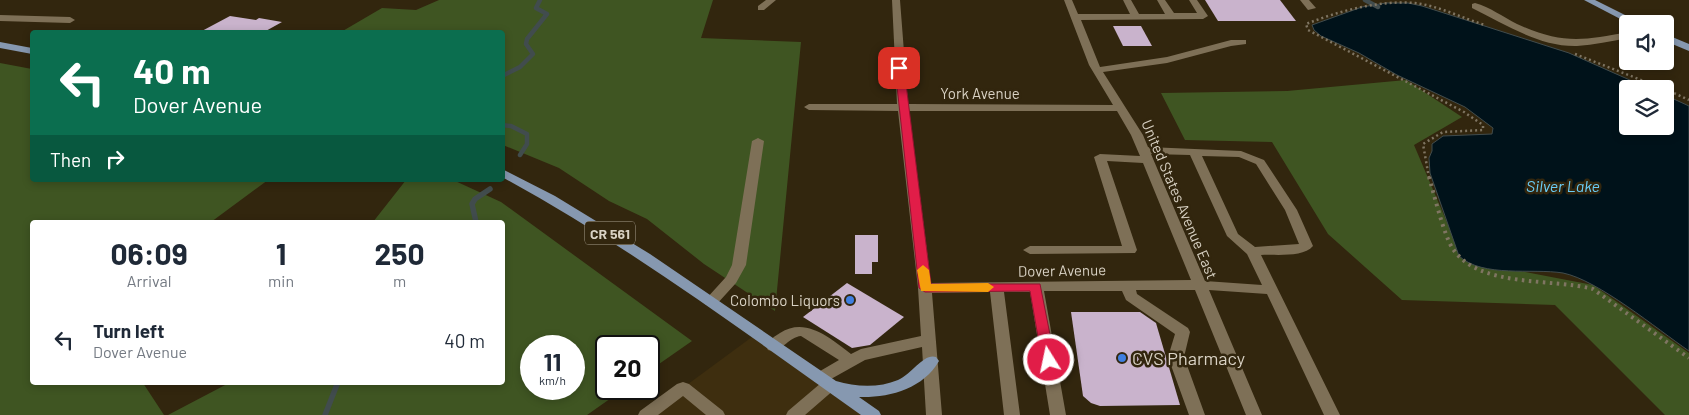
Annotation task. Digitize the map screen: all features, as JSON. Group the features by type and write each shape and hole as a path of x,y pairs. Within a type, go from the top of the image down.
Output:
{"main road":[{"path":"1588,0 1619,15"},
{"path":"1674,40 1689,48"},
{"path":"0,45 30,51"},
{"name":"CR 561","path":"505,174 551,197 617,237 873,415"},
{"path":"825,382 842,390 868,391 901,385 920,374 931,361"}],"street":[{"path":"761,8 772,0"},
{"path":"896,0 903,107 925,288 934,415"},
{"name":"United States Avenue East","path":"1068,0 1097,70 1136,135 1254,415"},
{"path":"1127,0 1136,16"},
{"path":"1161,0 1171,16"},
{"path":"1075,17 1203,16 1193,0"},
{"path":"1304,0 1311,8"},
{"path":"1474,6 1542,37 1559,41 1577,43 1619,36"},
{"path":"2,20 70,20"},
{"path":"1097,70 1167,60 1231,43 1243,42"},
{"name":"York Avenue","path":"809,107 1120,108"},
{"path":"711,302 731,280 739,265 758,140"},
{"path":"1194,152 1233,236 1252,251 1332,415"},
{"path":"1030,250 1130,250 1100,157 1194,152 1241,154 1260,162 1291,210 1306,246 1299,249 1276,252 1252,251"},
{"name":"Dover Avenue","path":"925,288 1199,285 1272,290"},
{"path":"1127,286 1132,297 1183,332 1176,357 1197,415"},
{"path":"996,287 1012,415"},
{"path":"1036,287 1058,415"},
{"path":"773,346 787,335 801,330 810,333 850,360"},
{"path":"794,415 825,382 850,360 870,351 929,340"},
{"path":"646,415 683,388 717,415"}],"path":[{"path":"1487,26 1414,3 1393,2 1359,6 1306,24 1308,30 1464,112 1483,125 1483,130 1443,132 1423,144 1426,169 1452,248 1458,258 1473,268 1498,276 1556,280 1595,290 1689,358"},
{"path":"1572,54 1640,80"},
{"path":"1674,93 1689,100"}],"shaded area":[{"path":"756,334 873,415 646,415"}],"green space":[{"path":"439,0 713,0 701,38 801,42 775,311 704,264 647,219 609,201 559,168 505,146 505,30 344,30 382,8 416,10"},
{"path":"0,63 30,69 30,182 265,182 214,220 30,220 30,385 144,385 164,415 0,415"},
{"path":"1406,80 1462,117 1414,145 1463,260 1593,285 1689,353 1689,415 1665,415 1555,305 1402,300 1328,234 1272,142 1185,140 1161,93 1287,91"},
{"path":"404,182 457,182 501,202 692,341 660,363 660,335 595,335 595,400 608,400 587,415 168,415 225,385 505,385 505,220 375,220"}],"water":[{"name":"Silver Lake","path":"1386,3 1408,3 1422,6 1569,53 1630,80 1619,80 1619,135 1674,135 1674,99 1689,106 1689,351 1610,295 1577,277 1563,273 1494,270 1469,263 1459,256 1430,173 1429,158 1432,144 1443,136 1492,134 1493,128 1465,107 1397,75 1359,53 1321,36 1314,30 1312,25 1362,7"}],"building":[{"path":"1205,0 1280,0 1296,21 1218,21"},
{"path":"230,16 282,22 268,30 204,30"},
{"path":"1113,26 1141,26 1152,46 1123,46"},
{"path":"855,235 878,235 878,262 872,262 872,274 855,274"},
{"name":"Colombo Liquors","path":"847,283 904,317 870,345 852,348 803,317"},
{"name":"CVS Pharmacy","path":"1071,312 1140,312 1156,323 1180,405 1100,406 1091,403 1083,396"}],"waterway":[{"path":"505,74 520,67 533,54 526,44 527,39 547,14 536,8 540,0"},
{"path":"1365,0 1378,7"},
{"path":"505,125 511,126 527,134 527,144 520,155"},
{"path":"476,220 472,204 475,199 490,189"},
{"path":"325,415 337,385"}],"slow traffic":[{"path":"923,270 925,288 988,287"}],"place":[{"name":"Colombo Liquors","path":"850,300"},
{"name":"CVS Pharmacy","path":"1122,358"}],"route":[{"path":"899,68 925,288 1036,287 1049,360"}]}
